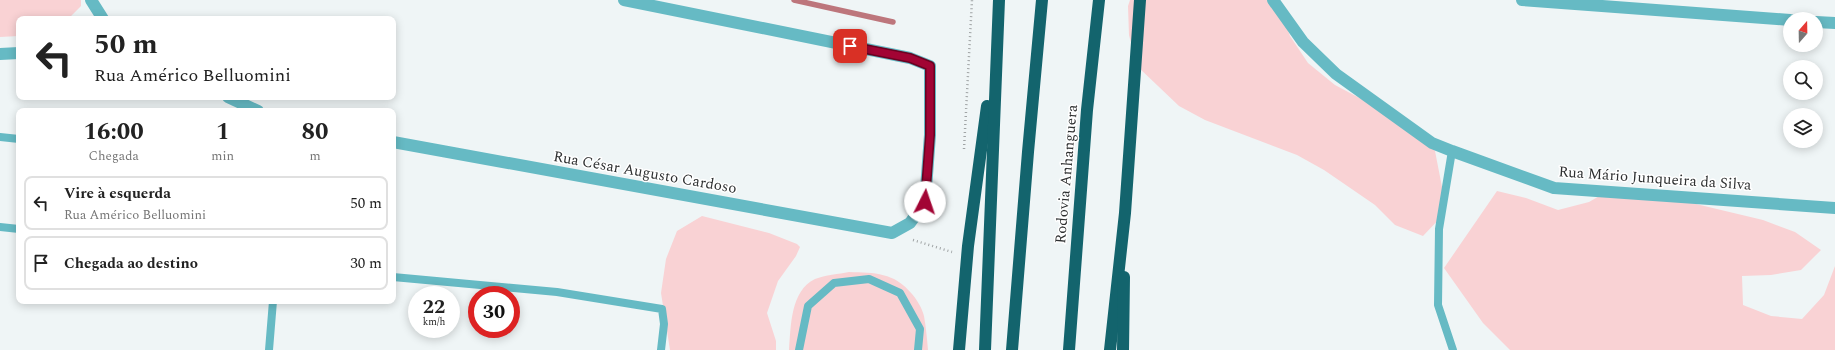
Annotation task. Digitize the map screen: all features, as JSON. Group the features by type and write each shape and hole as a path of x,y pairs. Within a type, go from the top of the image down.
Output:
{"highway":[{"path":"959,350 968,246 996,35 999,0"},
{"path":"1012,350 1027,160 1042,0"},
{"name":"Rodovia Anhanguera","path":"1069,350 1087,110 1099,0"},
{"path":"1110,350 1125,213 1140,0"},
{"path":"985,350 996,35"},
{"path":"1123,350 1125,213"}],"street":[{"path":"91,0 101,16"},
{"path":"624,0 910,58 930,66 930,135 925,202 910,223 892,233"},
{"name":"Rua Mário Junqueira da Silva","path":"1273,0 1304,42 1336,74 1432,142 1452,151 1554,188 1835,208"},
{"path":"1522,0 1783,19"},
{"path":"1823,22 1835,23"},
{"path":"0,54 16,52"},
{"path":"234,100 252,108"},
{"name":"Rua César Augusto Cardoso","path":"396,143 892,233"}],"lane":[{"path":"0,137 16,139"},
{"path":"1452,151 1439,229 1438,305 1453,350"},
{"path":"0,227 16,229"},
{"path":"396,277 557,292 662,309 664,324 661,350"},
{"path":"799,350 808,306 834,283 869,279 900,293 920,329 918,350"},
{"path":"269,350 273,304"}],"path":[{"path":"964,152 972,0"},
{"path":"892,233 952,252"}],"shaded area":[{"path":"0,0 81,0 81,6 71,16 16,16 16,36 0,37"},
{"path":"1130,0 1275,0 1280,8 1290,36 1308,63 1335,85 1416,128 1435,151 1442,187 1443,215 1423,236 1395,225 1375,205 1324,170 1297,155 1205,120 1179,106 1137,66 1129,35 1128,6"},
{"path":"1615,187 1675,199 1763,220 1795,232 1821,250 1801,270 1771,275 1742,276 1743,305 1771,316 1802,319 1824,295 1835,266 1835,350 1510,350 1483,323 1444,268 1497,191 1526,198 1558,210 1589,202"},
{"path":"702,216 769,233 797,244 800,247 796,256 778,281 767,313 776,341 776,350 670,350 661,293 666,259 677,231"},
{"path":"849,272 884,275 898,281 905,287 921,307 925,324 928,350 789,350 793,310 801,292 815,279"}],"waterway":[{"path":"794,0 893,22"}],"route":[{"path":"850,46 910,58 930,66 930,135 925,202"}]}
